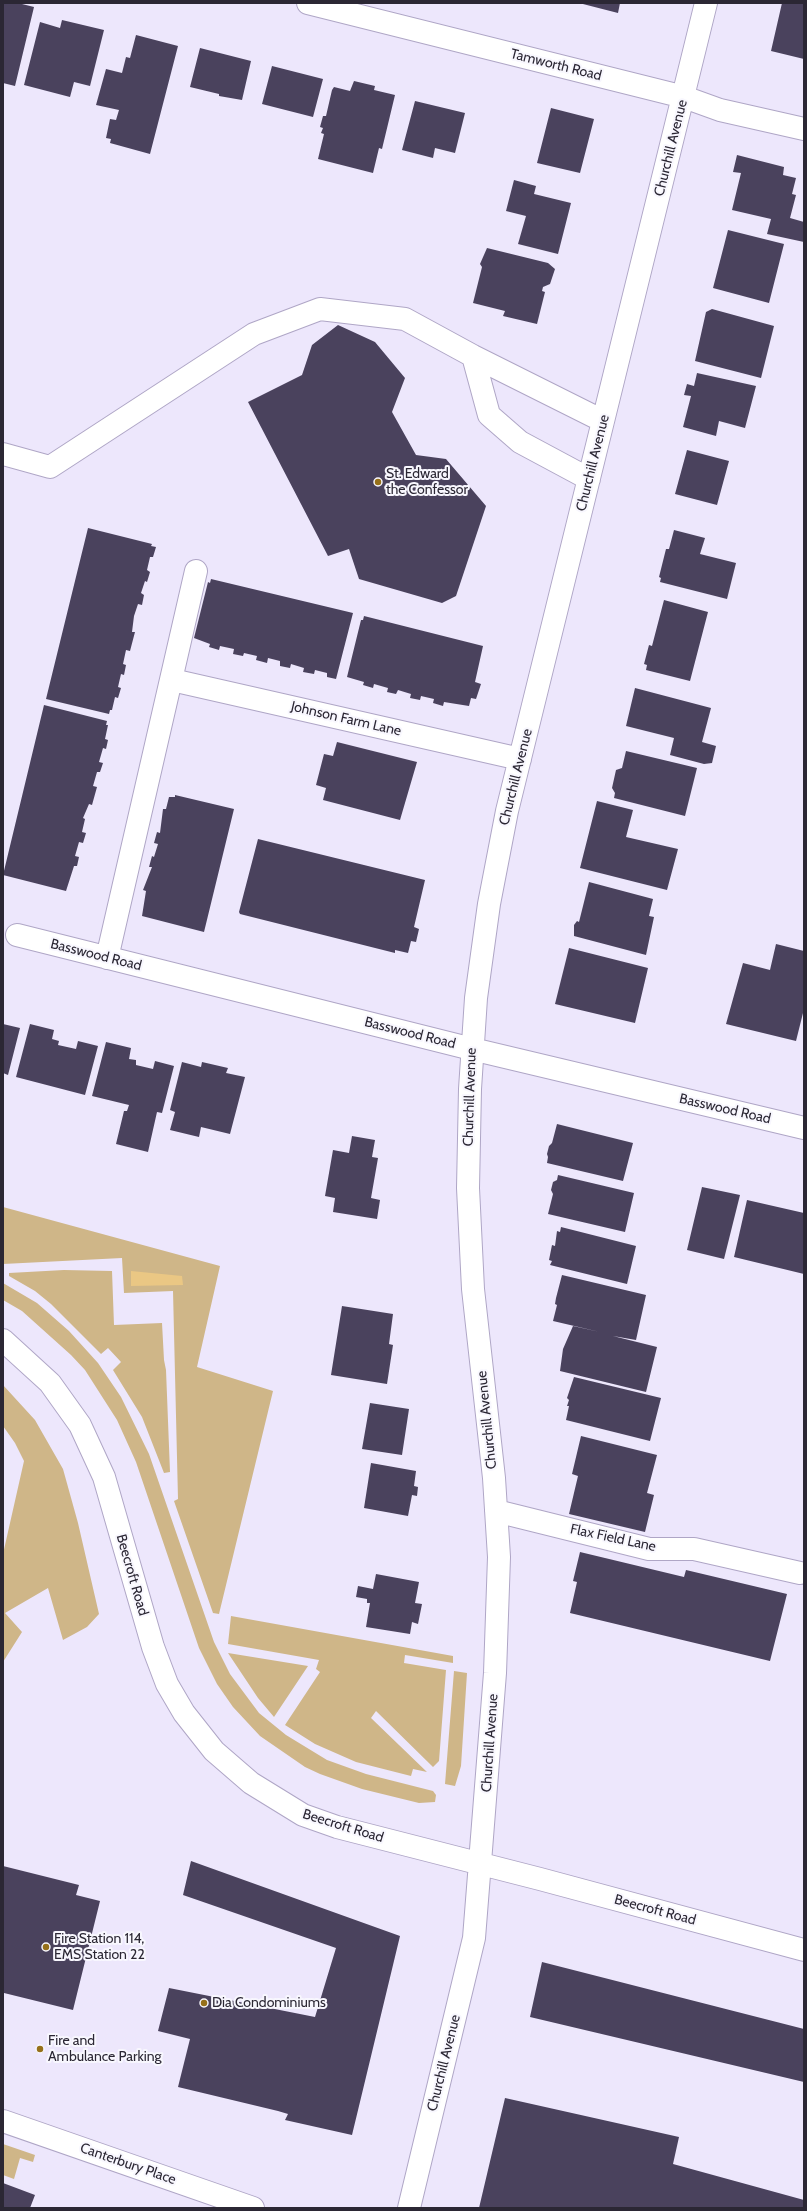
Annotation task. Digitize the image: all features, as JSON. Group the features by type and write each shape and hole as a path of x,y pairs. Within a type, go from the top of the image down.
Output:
{"street":[{"name":"Tamworth Road","path":"308,3 684,97 720,110 804,129"},
{"name":"Churchill Avenue","path":"408,2208 474,1938 492,1731 499,1557 470,1238 468,1138 476,998 497,857 706,3"},
{"path":"3,454 50,467 254,334 320,309 404,319 473,356 603,421"},
{"path":"473,356 489,414 520,442 589,479"},
{"path":"107,958 196,571"},
{"name":"Johnson Farm Lane","path":"172,680 520,759"},
{"name":"Basswood Road","path":"17,935 472,1049 804,1128"},
{"name":"Beecroft Road","path":"3,1340 50,1383 70,1409 89,1442 104,1477 147,1628 162,1670 184,1713 214,1751 252,1783 303,1815 337,1827 804,1950"},
{"name":"Flax Field Lane","path":"496,1511 648,1549 694,1549 800,1573"},
{"name":"Canterbury Place","path":"3,2121 253,2208"}],"shaded area":[{"path":"3,1207 220,1266 197,1367 273,1391 219,1614 213,1613 174,1501 178,1499 173,1291 124,1293 122,1258 3,1264"},
{"path":"64,1270 112,1271 114,1325 162,1323 166,1370 170,1472 164,1473 142,1417 113,1370 121,1362 108,1348 101,1354 51,1304 35,1291 9,1276 9,1273"},
{"path":"131,1271 182,1276 183,1285 131,1286"},
{"path":"3,1283 37,1303 69,1331 98,1363 121,1397 149,1454 214,1642 230,1674 259,1713 286,1735 327,1760 366,1774 433,1791 436,1795 435,1802 419,1803 362,1789 305,1767 260,1736 233,1707 217,1684 199,1648 136,1462 117,1420 85,1370 71,1355 22,1311 3,1300"},
{"path":"3,1385 35,1420 63,1469 78,1523 99,1614 87,1627 63,1640 48,1588 5,1613 22,1632 3,1662 3,1554 24,1461 15,1443 3,1426"},
{"path":"231,1616 453,1656 453,1663 405,1655 404,1663 446,1670 439,1761 433,1767 376,1711 371,1718 427,1772 413,1769 411,1776 356,1762 315,1744 285,1725 320,1672 316,1669 319,1660 228,1644"},
{"path":"228,1653 308,1666 274,1717 258,1698"},
{"path":"454,1671 467,1673 461,1766 455,1786 445,1784"},
{"path":"3,2144 35,2155 33,2162 20,2158 14,2179 3,2175"}],"building":[{"path":"3,3 18,3 34,7 15,86 3,83"},
{"path":"579,3 620,3 618,13"},
{"path":"782,3 804,4 804,59 771,51"},
{"path":"62,20 104,30 90,86 74,82 70,97 24,85 40,22 60,28"},
{"path":"136,35 178,46 150,154 110,143 111,139 106,138 110,119 116,120 119,110 96,105 106,69 122,73 126,57 130,58"},
{"path":"200,48 251,61 242,100 219,96 219,94 190,87"},
{"path":"272,66 323,79 313,117 262,104"},
{"path":"354,81 375,86 374,90 395,95 382,149 379,148 373,173 318,159 324,134 321,133 323,128 320,127 323,116 326,116 332,90 334,87 350,91"},
{"path":"415,101 465,113 455,153 435,148 433,158 402,150"},
{"path":"551,108 594,119 580,173 537,163"},
{"path":"737,155 784,167 783,175 796,178 792,194 796,195 790,218 804,222 804,242 767,234 771,219 732,210 741,173 733,172"},
{"path":"514,180 536,186 534,194 571,203 558,254 518,244 526,216 506,211"},
{"path":"728,230 784,244 769,303 713,288"},
{"path":"487,248 548,263 555,269 550,284 543,287 542,291 545,292 537,324 503,316 505,311 473,303 482,267 480,264"},
{"path":"712,309 774,326 761,378 695,361 706,312"},
{"name":"St. Edward the Confessor","path":"338,325 375,342 405,378 392,412 416,455 446,459 486,506 456,596 442,603 359,579 349,549 328,556 248,402 302,375 312,345"},
{"path":"697,373 756,386 745,428 719,421 716,436 683,427 691,396 684,395 687,384 694,386"},
{"path":"687,450 729,461 717,505 675,494"},
{"path":"88,528 152,544 151,546 156,547 153,557 150,557 147,570 150,572 141,593 144,595 142,605 138,604 134,616 132,632 135,632 130,651 126,650 123,664 126,665 124,675 121,674 118,687 121,688 118,698 115,697 112,710 110,710 109,714 46,699"},
{"path":"674,530 705,538 700,554 736,563 727,599 660,582 661,578 659,577 666,549 669,549"},
{"path":"211,579 353,613 336,679 327,677 327,673 315,670 314,674 303,672 304,668 291,664 290,668 280,666 280,661 268,658 267,663 256,660 257,656 244,653 243,656 233,654 234,649 220,646 219,650 209,647 210,644 194,638 208,582 210,583"},
{"path":"664,600 708,612 690,681 646,670 647,665 644,664 649,645 652,646"},
{"path":"364,616 483,646 475,682 481,684 476,699 471,698 469,706 444,702 443,706 433,703 434,699 421,696 420,700 410,698 411,694 398,690 396,694 387,692 388,688 374,684 373,688 363,685 364,682 347,677 361,620 363,620"},
{"path":"635,688 711,708 702,742 716,746 712,763 704,764 670,755 674,738 626,726"},
{"path":"44,705 107,721 106,725 108,725 105,739 108,740 106,749 103,748 99,762 103,763 100,772 97,772 93,786 97,787 92,805 89,804 83,818 85,819 82,832 86,833 83,843 79,842 75,856 79,857 77,866 74,866 66,891 3,875"},
{"path":"337,742 417,762 400,820 323,800 326,788 316,785 324,754 333,756"},
{"path":"626,751 697,768 685,816 614,798 615,793 612,788 616,770 622,768"},
{"path":"175,795 234,809 204,932 142,916 146,891 143,890 152,867 149,867 152,856 154,857 158,844 154,843 157,832 160,833 163,809 166,809 169,797 175,797"},
{"path":"597,801 633,810 626,837 678,849 667,890 580,868"},
{"path":"258,839 425,880 414,927 419,929 416,942 411,941 408,953 395,950 395,953 240,914 239,912"},
{"path":"589,882 653,899 649,916 654,917 646,955 574,936 574,925 577,921 579,922"},
{"path":"776,944 804,951 804,1009 796,1041 726,1024 743,963 770,970"},
{"path":"569,948 648,968 635,1023 555,1004"},
{"path":"3,1024 20,1028 8,1075 3,1073"},
{"path":"30,1024 54,1030 52,1039 59,1041 58,1045 76,1049 78,1041 98,1046 85,1095 16,1077"},
{"path":"106,1042 131,1048 129,1059 136,1060 136,1065 153,1069 155,1061 174,1066 162,1113 157,1112 148,1152 116,1144 124,1111 127,1111 129,1105 92,1096"},
{"path":"182,1062 201,1067 202,1062 228,1068 226,1073 245,1077 230,1134 201,1127 199,1137 170,1130 175,1112 170,1110"},
{"path":"557,1124 633,1143 623,1181 547,1163 549,1146 552,1143"},
{"path":"352,1136 375,1140 372,1157 378,1158 371,1198 380,1200 377,1219 333,1212 335,1198 325,1196 333,1150 349,1153"},
{"path":"558,1175 634,1193 625,1232 548,1214 553,1194 551,1190 553,1182 557,1180"},
{"path":"702,1187 740,1195 724,1259 687,1250"},
{"path":"747,1200 804,1213 804,1274 734,1257"},
{"path":"561,1227 636,1246 627,1284 550,1265 552,1261 549,1260 552,1245 555,1246 557,1231 560,1232"},
{"path":"562,1275 646,1295 636,1340 613,1336 657,1347 646,1392 560,1371 563,1349 573,1326 600,1332 553,1321 557,1305 555,1304 556,1298"},
{"path":"342,1306 393,1314 389,1344 393,1345 387,1384 331,1375"},
{"path":"574,1377 661,1398 650,1441 566,1420 569,1406 567,1406 569,1400 567,1398"},
{"path":"370,1403 409,1409 402,1455 362,1449"},
{"path":"581,1436 657,1455 647,1493 654,1495 645,1532 569,1514 578,1476 572,1474"},
{"path":"371,1463 416,1471 414,1486 418,1487 417,1496 412,1495 408,1516 364,1508"},
{"path":"580,1552 684,1577 686,1570 787,1594 770,1661 570,1613 577,1582 573,1581"},
{"path":"376,1574 419,1582 415,1603 422,1604 418,1624 412,1622 410,1634 366,1627 370,1603 367,1603 367,1599 356,1597 358,1586 373,1589"},
{"name":"Dia Condominiums","path":"191,1861 400,1936 352,2135 285,2120 288,2114 278,2111 178,2087 190,2039 158,2031 169,1988 315,2017 336,1948 183,1895"},
{"name":"Fire Station 114, EMS Station 22","path":"3,1866 79,1885 76,1895 100,1901 73,2010 4,1993 3,1996"},
{"path":"542,1962 804,2029 804,2082 530,2017"},
{"path":"505,2098 679,2137 673,2164 804,2200 804,2208 479,2208"},
{"path":"3,2183 35,2195 30,2208 3,2208"}],"place":[{"name":"St. Edward the Confessor","path":"378,482"},
{"name":"Fire Station 114, EMS Station 22","path":"46,1947"},
{"name":"Dia Condominiums","path":"204,2003"},
{"name":"Fire and Ambulance Parking","path":"40,2049"}]}
